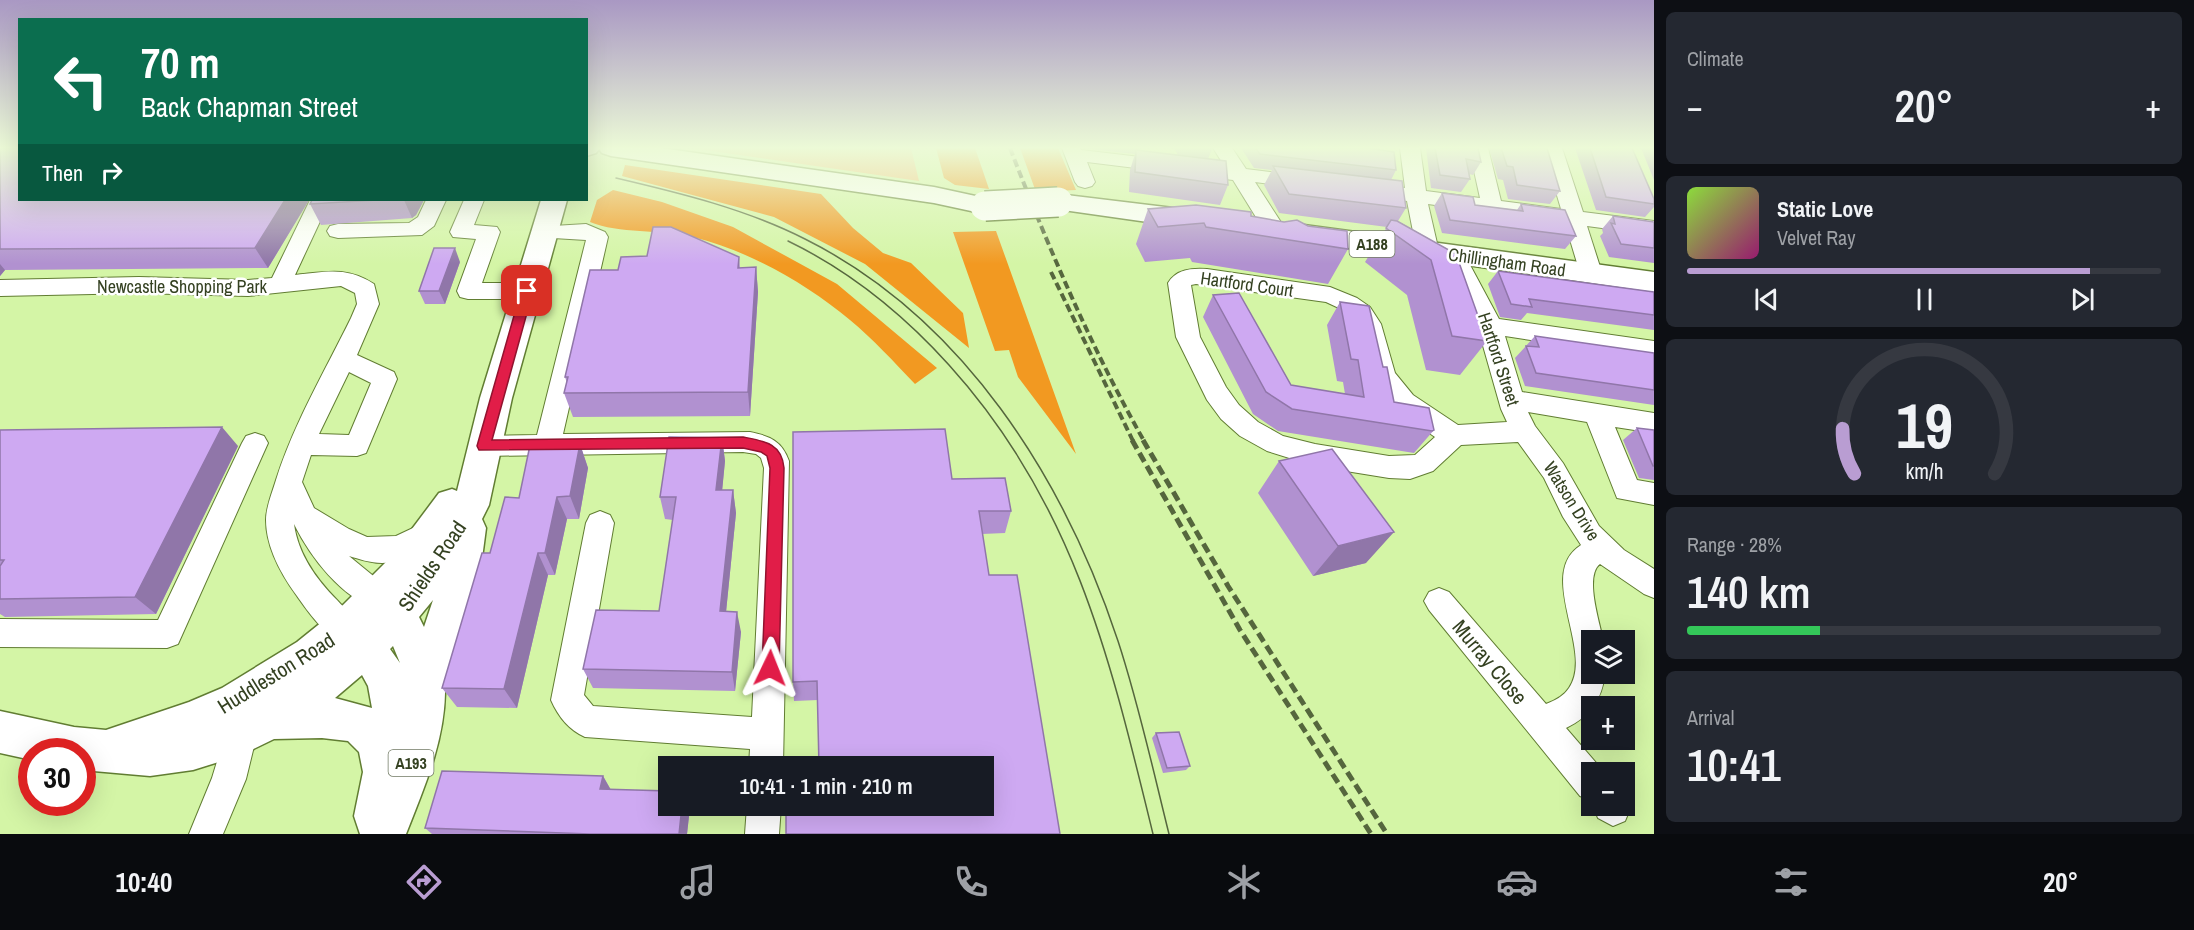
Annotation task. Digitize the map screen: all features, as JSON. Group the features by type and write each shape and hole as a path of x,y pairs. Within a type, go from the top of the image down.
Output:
{"main road":[{"name":"Chillingham Road","path":"878,187 934,195 985,206 1058,202 1654,282"},
{"name":"Shields Road","path":"387,606 441,559 471,506 482,455 554,201"},
{"name":"Shields Road","path":"387,606 482,455"},
{"path":"426,689 462,566 471,506"},
{"name":"Shields Road","path":"383,834 404,786 416,748 424,717 426,689 410,636 387,606"},
{"path":"354,638 387,606"},
{"name":"Huddleston Road","path":"0,732 40,742 150,755 193,749 256,727 314,689 354,638"},
{"name":"Huddleston Road","path":"104,750 189,723 228,706 280,674 354,638"},
{"name":"A193","path":"354,638 377,664 388,681 392,695 392,725 372,834"},
{"path":"256,727 328,718 361,725 367,728 377,743 384,769"}],"street":[{"path":"1248,187 1275,230"},
{"path":"1346,187 1654,228"},
{"name":"Hartford Street","path":"1415,187 1416,195 1441,253 1491,326 1514,409 1525,432"},
{"path":"1488,187 1492,206"},
{"path":"1564,187 1591,273"},
{"path":"281,284 320,201"},
{"path":"338,231 414,230 427,222 436,201"},
{"path":"474,201 461,232 489,232 468,291 527,291"},
{"path":"545,232 586,231 597,237 548,445"},
{"name":"Hartford Court","path":"1207,277 1330,295 1347,302 1369,322 1383,372 1390,388 1418,412 1454,436 1424,463 1400,468 1300,452 1264,438 1230,412 1216,393 1186,328 1185,310 1179,288 1183,279 1207,277"},
{"name":"Newcastle Shopping Park","path":"0,288 139,285 248,288 341,278 352,280 366,289 368,304 302,444 289,482 280,521 289,554 298,574 321,606 354,638"},
{"path":"1491,326 1654,350"},
{"path":"302,444 357,446 385,379 343,358"},
{"path":"1512,400 1654,423"},
{"path":"1579,411 1627,490 1654,494"},
{"path":"1454,436 1473,433 1525,432"},
{"name":"Watson Drive","path":"1525,432 1554,471 1580,522 1602,549 1627,569 1654,585"},
{"path":"0,633 167,634 255,442"},
{"path":"482,455 548,445 743,442 765,447 772,452 776,458 777,468 767,756"},
{"path":"289,482 301,512 322,549 344,571 387,606"},
{"path":"301,512 346,543 366,550 398,547 411,543 434,530"},
{"path":"600,523 567,700 585,721 768,734"},
{"path":"1540,723 1579,701 1588,684 1590,655 1578,581 1581,564 1586,558 1602,549"},
{"name":"Murray Close","path":"1439,602 1581,771"},
{"path":"206,834 229,779 256,727"},
{"path":"762,834 763,816"}],"shaded area":[{"path":"662,187 773,187 821,194 853,228 883,253 911,263 963,313 969,348 865,264 774,217"},
{"path":"1034,187 1075,187 1076,190 1036,192"},
{"path":"613,190 662,202 733,227 837,284 937,368 915,384 867,335 833,306 796,281 735,251 693,237 627,230 590,222 597,200"},
{"path":"996,231 1076,454 1018,377 1009,350 995,351 953,232"}],"building":[{"path":"0,187 18,187 18,201 284,201 255,248 0,249"},
{"path":"1285,187 1403,187 1406,208 1289,194"},
{"path":"1531,187 1559,187 1560,191"},
{"path":"1603,187 1649,187 1654,204 1606,197"},
{"path":"1442,193 1473,197 1475,205 1523,211 1521,204 1565,210 1576,236 1450,220"},
{"path":"312,201 360,201 310,204"},
{"path":"1196,205 1251,212 1251,216 1284,222 1297,220 1308,226 1347,231 1348,249 1206,227 1204,223 1158,227 1148,209"},
{"path":"1613,216 1654,222 1654,248 1621,244 1611,223 1615,224"},
{"path":"1391,220 1397,221 1456,254 1487,341 1452,336 1431,260 1386,228"},
{"path":"653,227 671,227 739,257 738,268 756,267 748,392 564,393 568,377 565,377 590,270 618,270 621,257 647,256"},
{"path":"434,248 455,248 439,291 419,291"},
{"path":"1498,271 1654,292 1654,315 1529,299 1532,307 1511,304"},
{"path":"1239,293 1291,385 1364,397 1358,360 1351,359 1340,302 1369,306 1383,367 1387,367 1394,402 1429,408 1434,430 1292,409 1266,392 1213,295"},
{"path":"1535,336 1654,353 1654,390 1536,373 1526,346 1539,347"},
{"path":"222,427 135,597 0,599 0,566 4,560 0,560 0,430"},
{"path":"1637,428 1654,430 1654,466 1653,466"},
{"path":"945,429 952,479 1005,478 1011,511 979,511 989,575 1017,575 1060,834 786,834 786,816 994,816 994,756 819,756 817,681 793,682 793,432"},
{"path":"669,437 722,438 716,490 733,490 720,611 737,612 732,672 583,669 596,610 659,611 676,497 660,497"},
{"path":"580,444 570,496 557,497 545,553 538,553 504,689 442,688 482,553 490,553 505,497 519,498 530,445"},
{"path":"1332,449 1394,532 1338,546 1279,461"},
{"path":"1179,732 1190,766 1167,768 1156,733"},
{"path":"442,771 603,776 600,789 658,791 658,816 681,816 679,834 590,834 425,828"}],"tram line":[{"path":"652,187 736,210 783,228 862,272 913,312 959,358 1000,409 1037,463 1069,521 1096,580 1133,689 1169,834"},
{"path":"788,241 854,280 913,328 949,365 992,418 1028,472 1057,528 1082,585 1103,645 1121,706 1153,834"}],"railway":[{"path":"1026,187 1106,370 1144,441"},
{"path":"1051,272 1133,441"},
{"path":"1132,440 1240,630 1371,834"},
{"path":"1143,440 1228,586 1387,834"}],"route":[{"path":"527,291 484,446 743,442 765,447 772,452 776,458 777,468 770,668"}]}
